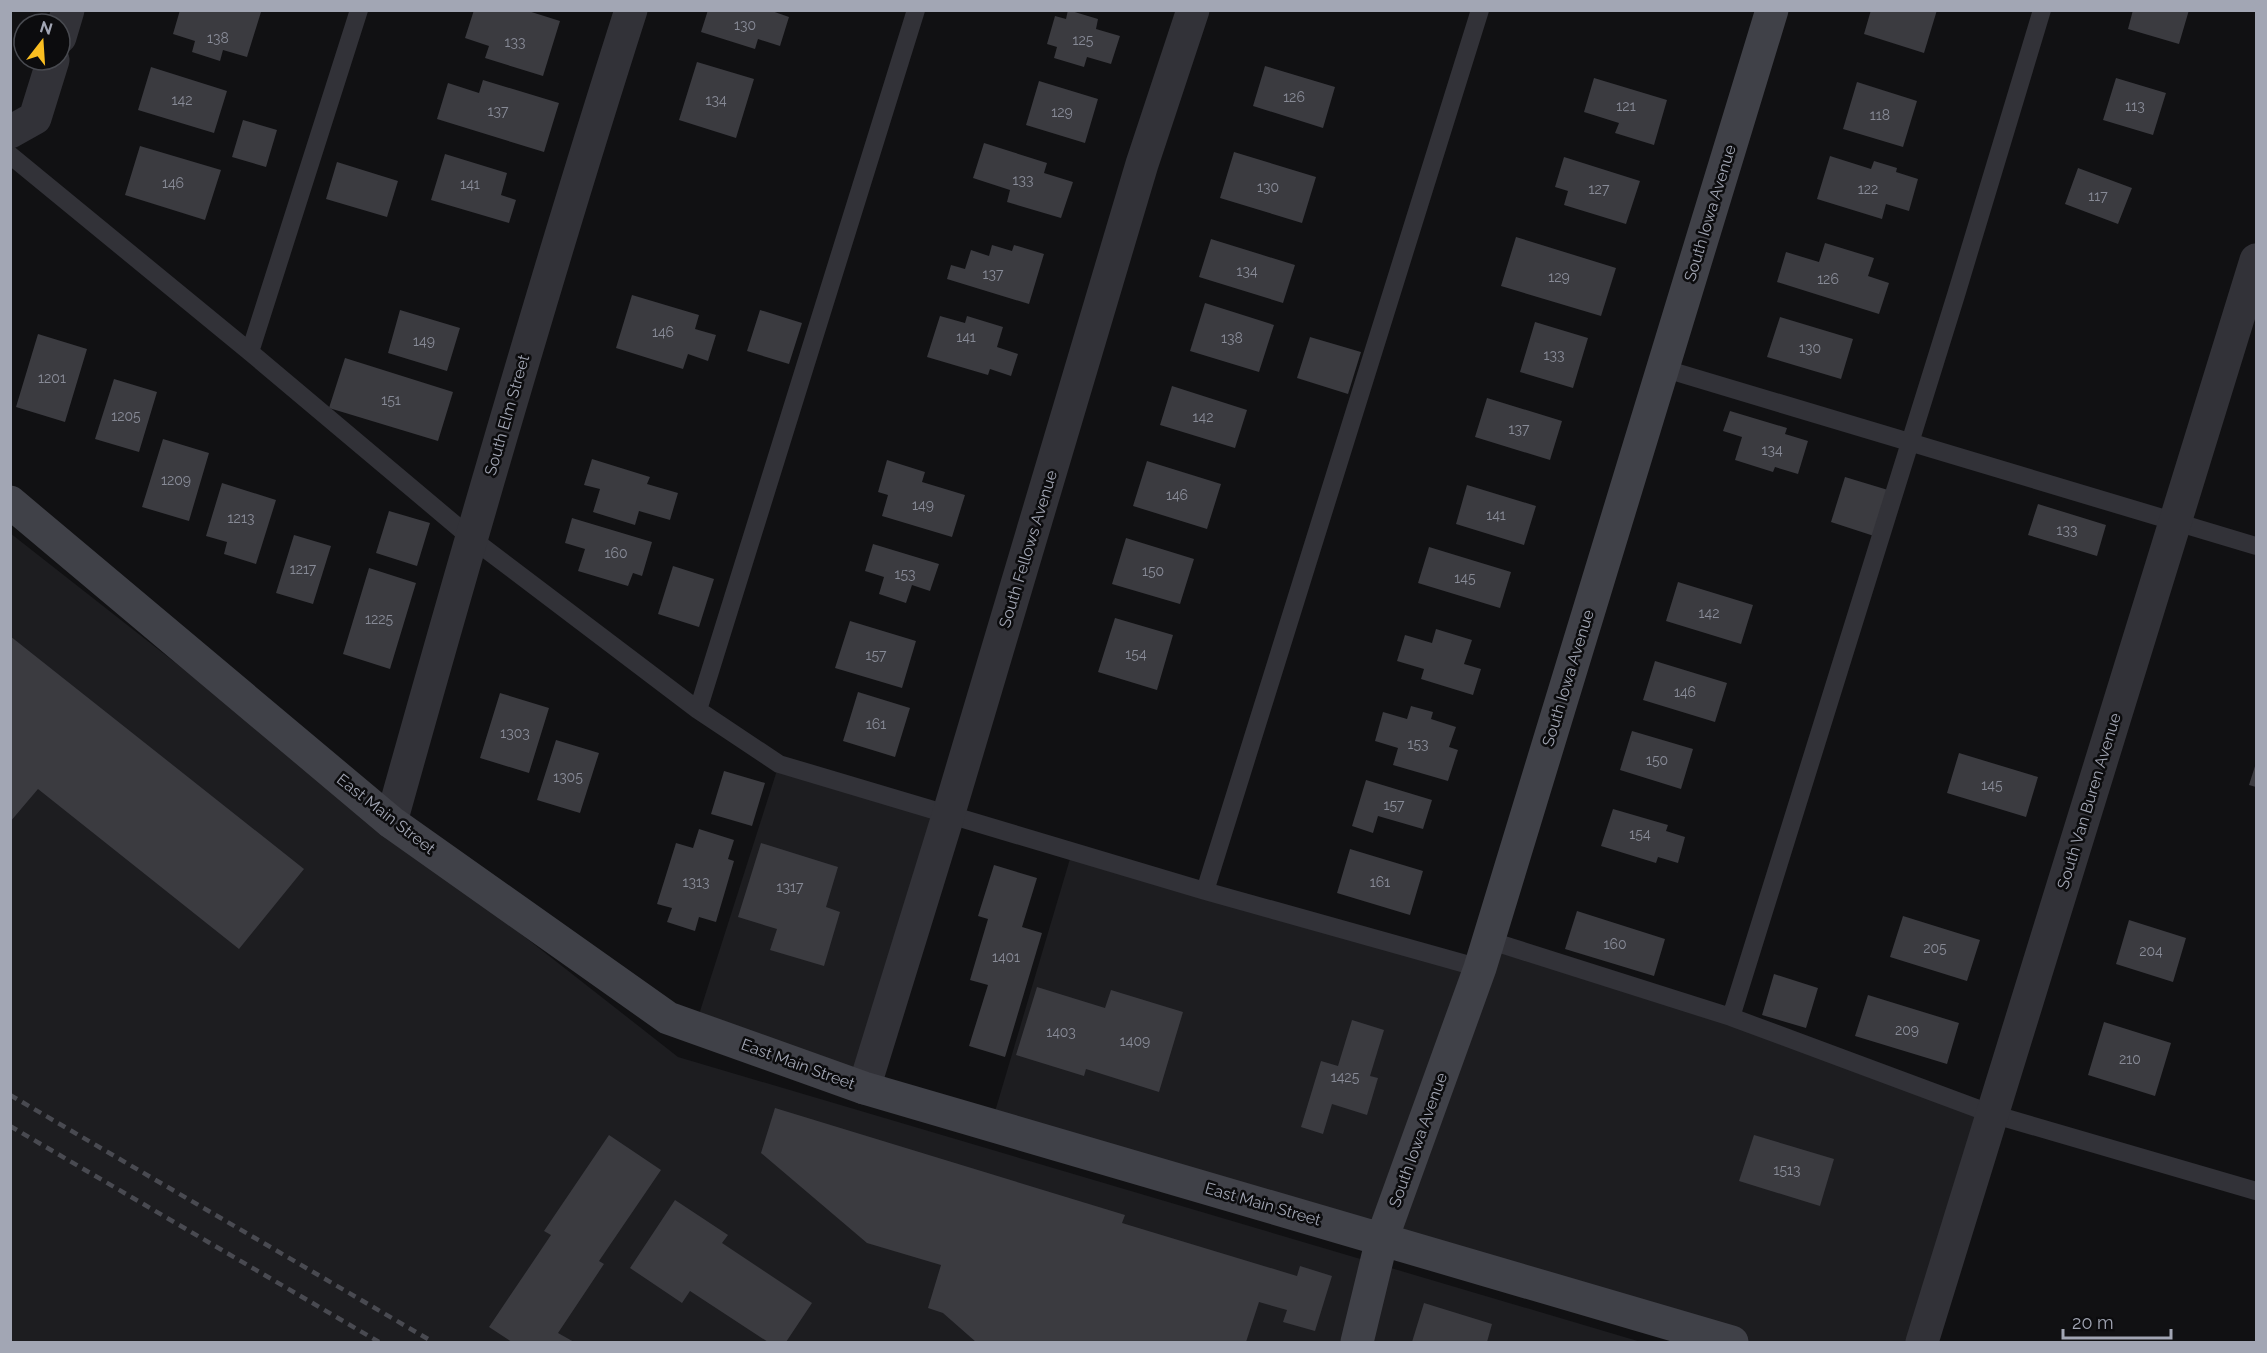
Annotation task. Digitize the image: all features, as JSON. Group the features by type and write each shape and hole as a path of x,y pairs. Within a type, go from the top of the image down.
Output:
{"main road":[{"name":"South Iowa Avenue","path":"1357,1342 1382,1239 1484,954 1772,10"},
{"name":"East Main Street","path":"10,502 392,822 668,1018 864,1088 1732,1342"}],"street":[{"name":"South Elm Street","path":"392,822 471,538 570,203 631,10"},
{"name":"South Fellows Avenue","path":"864,1088 948,816 1142,164 1193,10"},
{"path":"10,132 35,118 49,72"},
{"name":"South Van Buren Avenue","path":"1922,1342 2256,260"}],"lane":[{"path":"250,352 359,10"},
{"path":"698,710 916,10"},
{"path":"1205,891 1480,10"},
{"path":"1731,1017 2042,10"},
{"path":"10,155 250,352 471,538 698,710 779,764 1205,891 1484,954 1731,1017 1992,1114 2256,1191"},
{"path":"1662,368 2256,546"}],"shaded area":[{"path":"10,533 678,1057 1641,1342 11,1342"},
{"path":"779,764 948,816 864,1088 695,1027"},
{"path":"1072,852 1479,968 1488,940 1992,1114 1922,1342 1732,1342 991,1125"}],"building":[{"path":"180,10 255,10 261,12 247,57 223,50 220,61 192,52 195,41 173,34"},
{"path":"474,10 525,10 560,21 543,76 485,58 489,46 465,38"},
{"path":"708,10 769,10 789,17 780,46 758,39 755,49 701,32"},
{"path":"1068,10 1098,19 1096,29 1120,36 1111,64 1087,57 1084,67 1054,58 1057,47 1047,44 1055,16 1066,19"},
{"path":"1871,10 1937,10 1924,53 1864,34"},
{"path":"2133,10 2189,10 2179,44 2128,29"},
{"path":"697,62 754,79 736,138 679,120"},
{"path":"1265,66 1335,87 1323,128 1253,106"},
{"path":"151,67 227,91 214,133 138,110"},
{"path":"1594,78 1667,100 1654,145 1615,133 1619,123 1584,112"},
{"path":"2116,78 2166,93 2153,135 2103,120"},
{"path":"483,80 559,103 544,152 437,119 448,83 479,93"},
{"path":"1039,81 1098,99 1085,143 1026,125"},
{"path":"1857,82 1917,101 1903,147 1843,129"},
{"path":"243,120 277,130 266,167 232,157"},
{"path":"984,143 1047,163 1044,173 1073,182 1061,218 1007,202 1010,190 973,178"},
{"path":"140,146 221,170 205,220 125,195"},
{"path":"1234,152 1316,177 1302,223 1220,198"},
{"path":"445,154 507,173 501,195 516,200 509,223 431,200"},
{"path":"1830,156 1871,169 1874,161 1897,168 1896,172 1918,179 1909,211 1886,204 1882,219 1817,199"},
{"path":"1564,157 1640,181 1626,224 1564,205 1568,191 1555,187"},
{"path":"337,162 398,181 387,217 326,199"},
{"path":"2078,168 2132,188 2118,224 2065,204"},
{"path":"1516,237 1616,268 1601,316 1501,286"},
{"path":"1211,239 1295,265 1283,303 1199,277"},
{"path":"1825,243 1874,258 1868,276 1889,283 1879,314 1777,282 1786,252 1819,262"},
{"path":"992,245 1012,251 1014,245 1044,254 1029,304 947,279 951,265 965,269 971,250 989,256"},
{"path":"632,295 699,315 695,329 716,335 708,361 688,354 683,369 616,348"},
{"path":"1205,303 1274,325 1259,372 1190,351"},
{"path":"400,310 460,328 447,371 388,353"},
{"path":"760,310 802,323 789,364 747,351"},
{"path":"940,316 965,323 967,316 1003,327 997,347 1018,354 1011,376 990,369 988,375 927,357"},
{"path":"1780,317 1853,339 1841,379 1767,357"},
{"path":"1535,322 1588,338 1573,388 1520,372"},
{"path":"38,334 87,349 65,422 16,407"},
{"path":"1310,337 1361,352 1348,394 1297,378"},
{"path":"345,358 453,392 438,441 329,408"},
{"path":"114,379 157,392 139,452 95,439"},
{"path":"1172,386 1247,410 1235,448 1160,425"},
{"path":"1487,398 1562,421 1550,460 1475,437"},
{"path":"1730,411 1787,428 1785,434 1808,441 1798,474 1775,467 1773,472 1735,460 1742,437 1723,431"},
{"path":"163,439 209,453 189,521 142,507"},
{"path":"592,459 650,477 647,484 678,493 670,520 639,511 635,525 593,512 600,489 584,485"},
{"path":"887,460 925,472 922,482 965,495 952,537 882,516 888,495 878,492"},
{"path":"1147,461 1221,484 1207,529 1133,506"},
{"path":"1845,477 1888,490 1874,536 1831,522"},
{"path":"222,483 276,500 256,564 224,554 227,542 206,536"},
{"path":"1467,485 1536,506 1524,545 1456,524"},
{"path":"2038,504 2106,525 2097,556 2028,535"},
{"path":"389,511 430,523 417,566 376,553"},
{"path":"572,518 652,542 642,576 633,573 628,586 578,571 585,549 565,543"},
{"path":"294,535 331,546 313,604 276,593"},
{"path":"1126,538 1194,559 1180,604 1112,584"},
{"path":"873,544 939,564 930,591 912,585 906,603 879,594 884,577 865,571"},
{"path":"1429,547 1511,572 1500,608 1418,583"},
{"path":"673,566 714,579 699,627 658,614"},
{"path":"369,568 416,583 390,669 343,654"},
{"path":"1678,582 1753,605 1741,644 1666,621"},
{"path":"1115,618 1173,635 1157,690 1098,672"},
{"path":"850,621 916,641 902,688 835,668"},
{"path":"1436,629 1472,640 1464,664 1481,669 1473,695 1421,679 1424,669 1397,661 1405,635 1432,643"},
{"path":"10,636 304,869 239,949 38,789 10,822"},
{"path":"1655,661 1727,683 1715,722 1643,700"},
{"path":"858,692 910,708 895,757 843,741"},
{"path":"500,693 549,708 529,773 480,758"},
{"path":"1411,706 1433,712 1431,719 1456,727 1449,747 1458,750 1448,781 1393,765 1398,748 1375,741 1383,712 1407,719"},
{"path":"1632,731 1693,749 1681,789 1620,770"},
{"path":"556,740 599,753 580,813 537,800"},
{"path":"1959,753 2038,777 2026,817 1947,793"},
{"path":"2256,763 2256,787 2249,785"},
{"path":"724,771 765,783 752,826 711,814"},
{"path":"1366,780 1432,800 1423,829 1378,816 1373,833 1352,826"},
{"path":"1613,809 1668,825 1666,831 1685,837 1678,863 1658,857 1656,863 1601,846"},
{"path":"699,829 734,840 728,859 734,861 716,922 699,917 695,931 667,922 672,908 657,904 676,843 693,848"},
{"path":"761,843 838,867 826,907 840,912 824,966 770,950 777,929 738,917"},
{"path":"1350,849 1423,871 1410,915 1337,893"},
{"path":"994,865 1037,878 1022,927 1042,933 1005,1057 969,1046 988,985 970,980 988,919 978,916"},
{"path":"1577,911 1665,939 1654,976 1565,949"},
{"path":"1903,916 1980,940 1967,981 1890,957"},
{"path":"2129,920 2186,938 2173,982 2116,964"},
{"path":"1774,974 1818,988 1806,1028 1762,1015"},
{"path":"1037,987 1105,1008 1111,990 1183,1012 1159,1092 1086,1069 1084,1076 1016,1055"},
{"path":"1868,995 1959,1023 1947,1064 1855,1036"},
{"path":"1352,1020 1384,1030 1370,1076 1378,1078 1367,1115 1332,1104 1323,1134 1301,1127 1321,1061 1338,1066"},
{"path":"2104,1022 2171,1043 2155,1096 2088,1075"},
{"path":"775,1108 1125,1215 1122,1223 1297,1276 1300,1266 1332,1276 1315,1331 1283,1322 1287,1310 1259,1302 1246,1342 976,1342 943,1313 928,1308 941,1265 867,1243 761,1153"},
{"path":"609,1135 661,1170 599,1261 604,1264 558,1333 574,1342 512,1342 489,1327 551,1235 544,1231"},
{"path":"1754,1135 1834,1159 1820,1206 1739,1181"},
{"path":"675,1200 728,1235 722,1243 812,1303 786,1342 768,1342 690,1291 682,1303 630,1268"},
{"path":"1424,1303 1492,1324 1487,1342 1412,1342"}],"railway":[{"path":"10,1095 433,1342"},
{"path":"10,1126 379,1342"}]}
